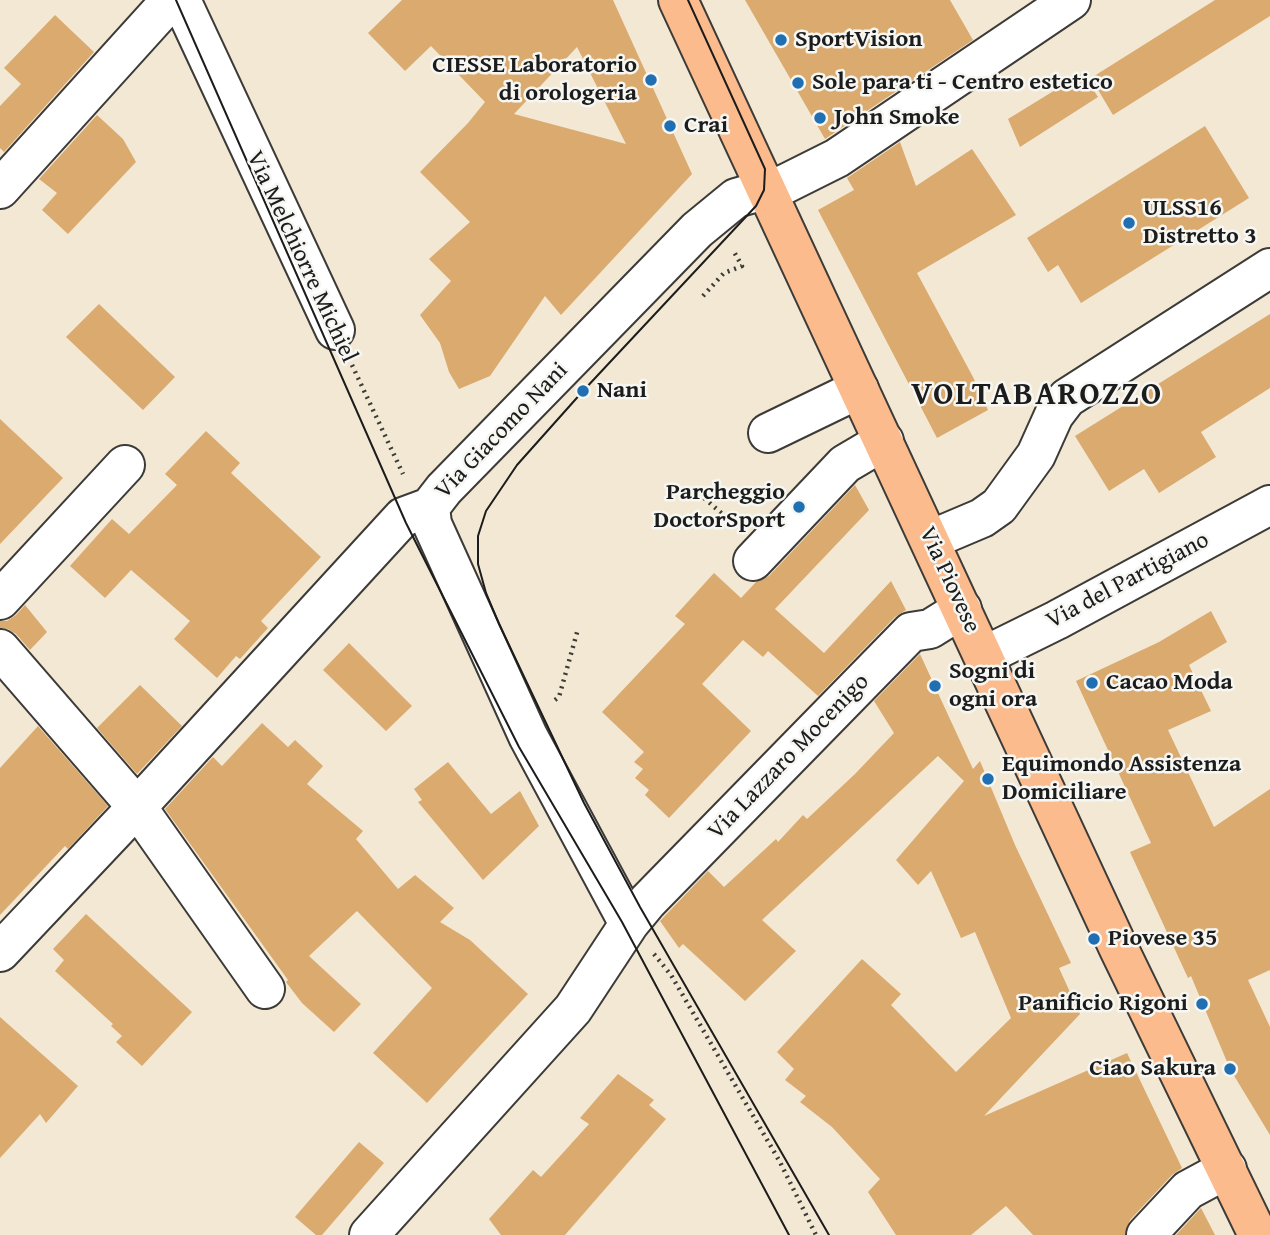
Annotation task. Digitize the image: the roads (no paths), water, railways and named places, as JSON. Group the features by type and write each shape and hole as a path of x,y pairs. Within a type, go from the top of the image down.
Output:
{"main road":[{"name":"Via Piovese","path":"678,0 1119,949 1258,1235"}],"street":[{"path":"0,190 171,0"},
{"name":"Via Melchiorre Michiel","path":"181,0 335,330"},
{"name":"Via Giacomo Nani","path":"0,952 403,517 430,507 452,480 697,230 736,198 785,184 837,158 1055,4"},
{"path":"930,540 982,518 999,506 1036,455 1054,415 1067,398 1270,268"},
{"path":"768,433 859,389"},
{"path":"753,561 845,464 884,441"},
{"path":"0,600 125,465"},
{"name":"Via del Partigiano","path":"984,656 1057,620 1270,505"},
{"path":"430,507 432,524 520,718 629,923"},
{"name":"Via Lazzaro Mocenigo","path":"369,1235 573,1009 629,923 648,901 911,632 930,629 962,609"},
{"path":"0,649 137,807 265,989"},
{"path":"1146,1235 1188,1190 1227,1169"}],"tram line":[{"path":"176,0 406,523 519,747 622,922 789,1235"},
{"path":"688,0 765,169 764,190 756,206 517,465 486,511 478,536 478,564 499,624 584,803 640,907 829,1235"}],"place":[{"name":"SportVision","path":"781,40"},
{"name":"CIESSE Laboratorio di orologeria","path":"651,80"},
{"name":"Sole para ti - Centro estetico","path":"798,83"},
{"name":"John Smoke","path":"820,118"},
{"name":"Crai","path":"670,126"},
{"name":"ULSS16 Distretto 3","path":"1129,223"},
{"name":"Nani","path":"583,391"},
{"name":"Parcheggio DoctorSport","path":"799,507"},
{"name":"Cacao Moda","path":"1092,683"},
{"name":"Sogni di ogni ora","path":"935,686"},
{"name":"Equimondo Assistenza Domiciliare","path":"988,779"},
{"name":"Piovese 35","path":"1094,939"},
{"name":"Panificio Rigoni","path":"1202,1004"},
{"name":"Ciao Sakura","path":"1230,1069"}],"district":[{"name":"VOLTABAROZZO","path":"1037,396"}]}
